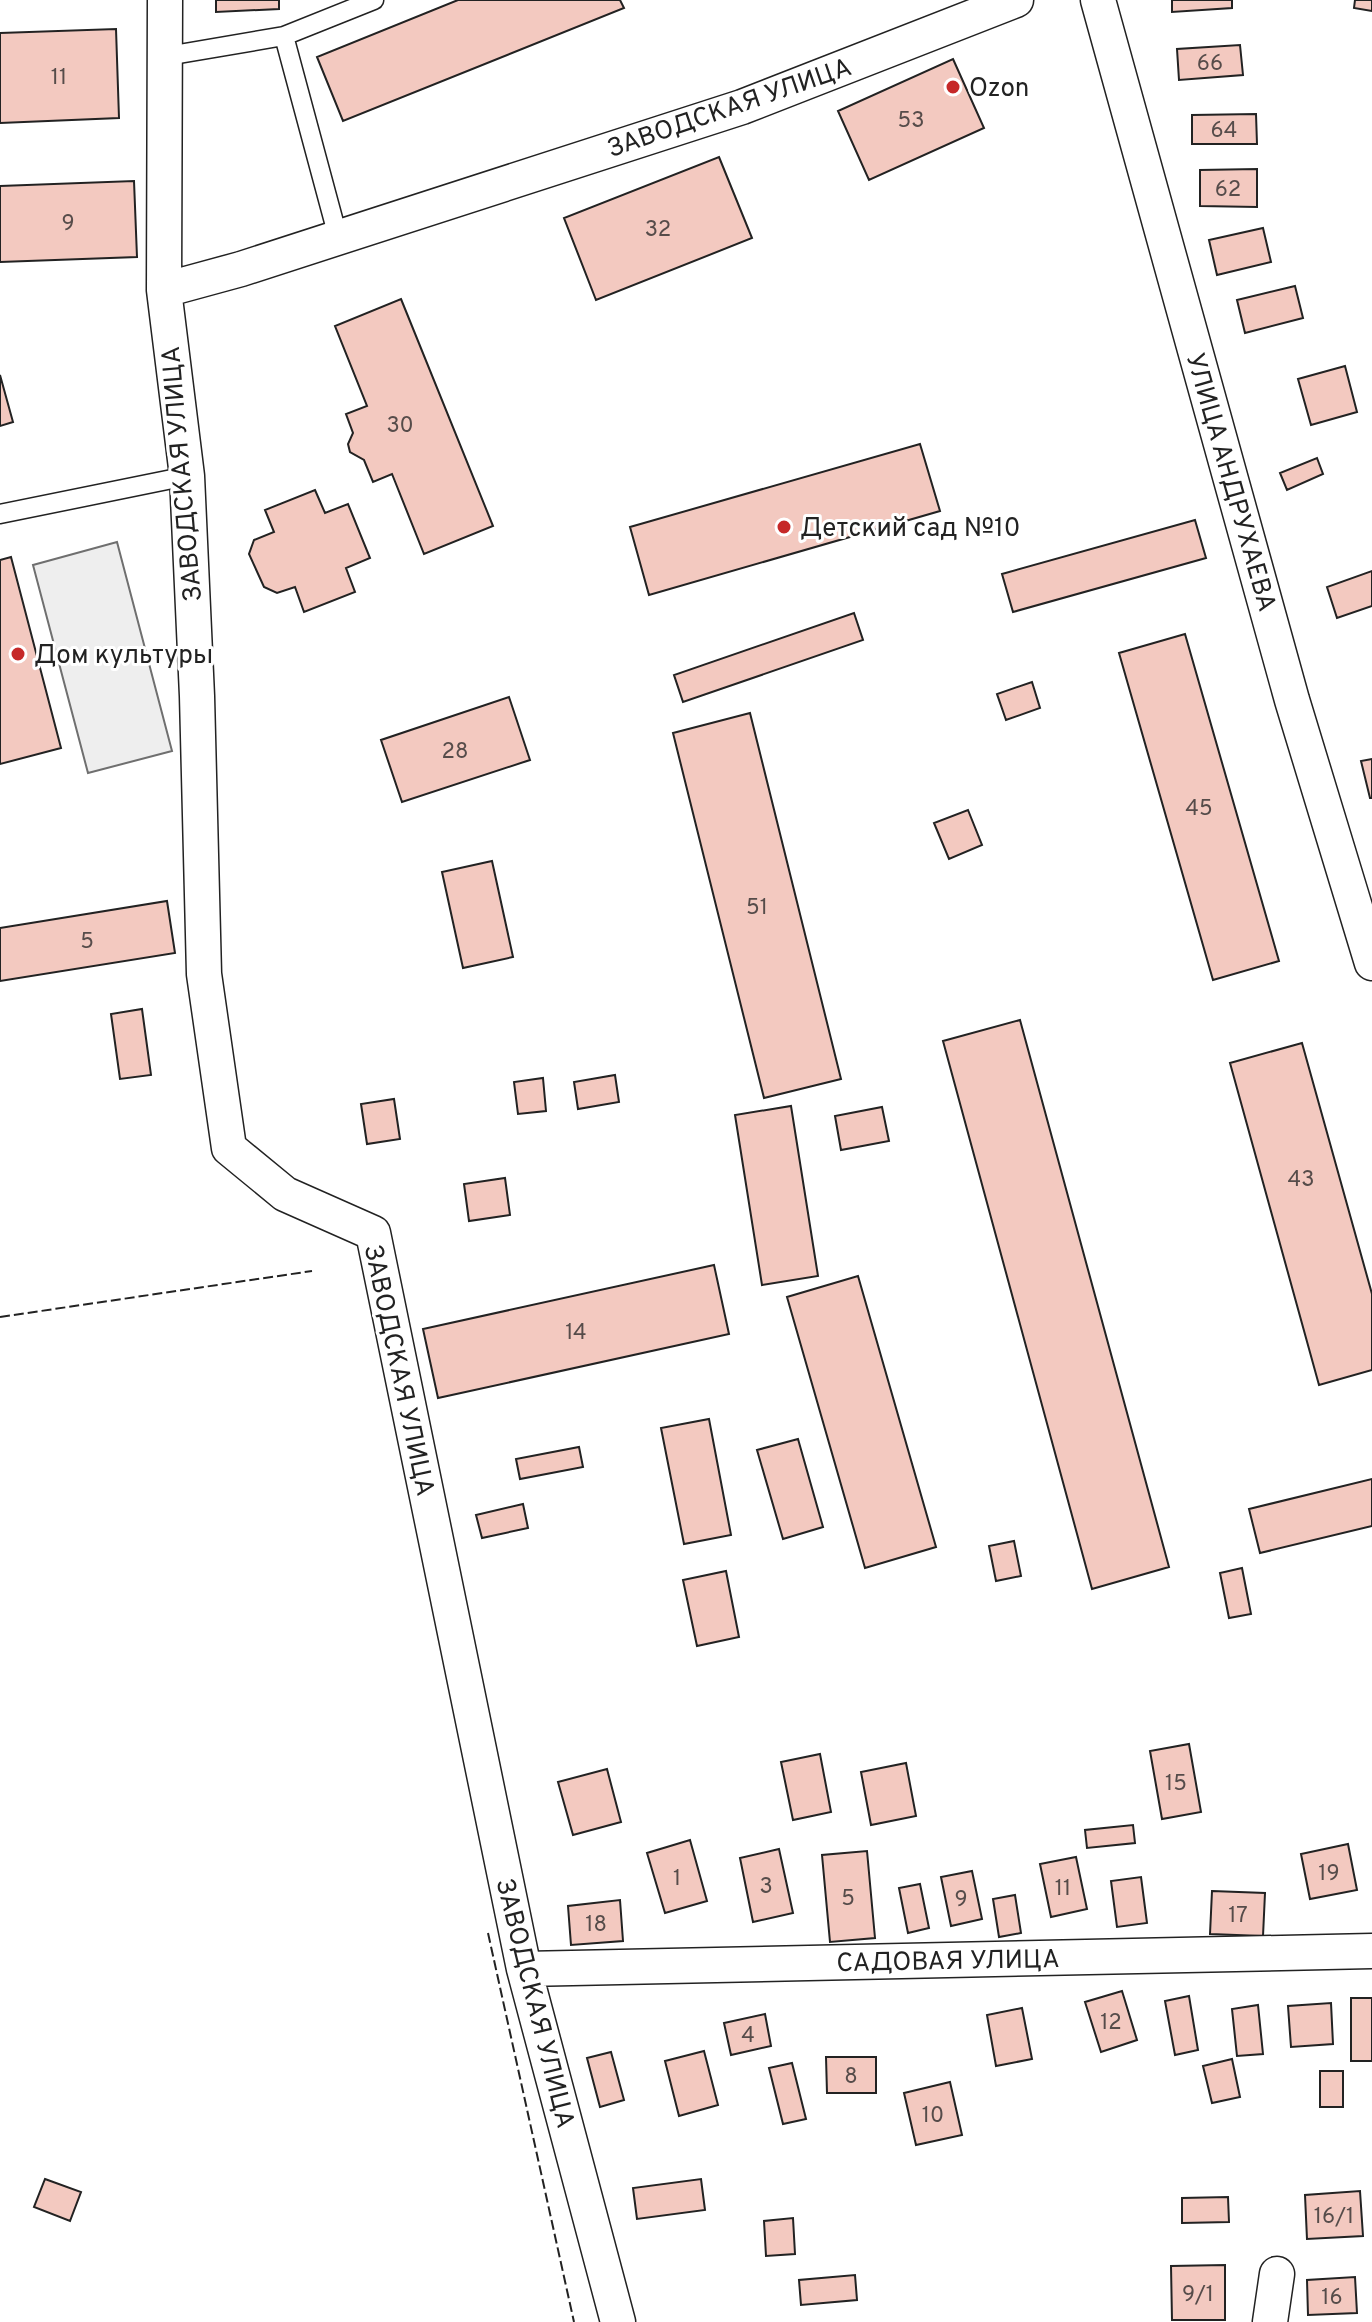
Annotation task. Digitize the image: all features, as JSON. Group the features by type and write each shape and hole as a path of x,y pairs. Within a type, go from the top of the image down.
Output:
{"street":[{"name":"ЗАВОДСКАЯ УЛИЦА","path":"165,0 164,290 187,476 197,696 204,974 229,1148 285,1194 373,1233 524,1969 618,2322"},
{"name":"ЗАВОДСКАЯ УЛИЦА","path":"164,290 742,107 1016,0"},
{"name":"УЛИЦА АНДРУХАЕВА","path":"1098,0 1292,700 1372,963"},
{"name":"САДОВАЯ УЛИЦА","path":"524,1969 1372,1951"},
{"path":"1270,2322 1277,2274"}],"lane":[{"path":"167,56 284,36 374,0"},
{"path":"284,36 338,237"},
{"path":"0,514 187,476"}],"shaded area":[{"path":"117,542 172,751 88,773 33,565"}],"building":[{"path":"216,0 279,0 279,9 216,12"},
{"path":"458,0 620,0 624,8 343,121 317,57"},
{"path":"1172,0 1232,0 1232,8 1172,12"},
{"path":"1355,0 1372,0 1372,11 1354,8"},
{"path":"116,29 119,118 0,123 0,33"},
{"path":"1240,45 1243,75 1179,80 1177,49"},
{"path":"953,59 984,128 869,180 838,111"},
{"path":"1256,114 1257,144 1192,144 1192,115"},
{"path":"719,157 752,238 596,300 564,218"},
{"path":"1257,169 1257,207 1200,206 1200,170"},
{"path":"134,181 137,257 0,262 0,186"},
{"path":"1263,228 1271,262 1217,275 1209,240"},
{"path":"1295,286 1303,318 1245,333 1237,300"},
{"path":"401,299 493,526 424,554 392,474 373,482 364,460 350,452 348,444 353,433 346,414 367,406 335,326"},
{"path":"1345,366 1357,412 1311,425 1298,379"},
{"path":"0,375 13,422 0,426"},
{"path":"920,444 940,511 649,595 630,527"},
{"path":"1317,458 1323,474 1287,490 1280,473"},
{"path":"315,490 325,513 348,504 370,558 346,568 355,592 304,612 295,587 277,593 264,587 249,554 254,540 274,532 265,510"},
{"path":"1195,520 1206,558 1013,612 1002,574"},
{"name":"Дом культуры","path":"11,557 61,748 0,764 0,560"},
{"path":"1372,571 1372,606 1337,618 1327,587"},
{"path":"854,613 863,640 683,702 674,675"},
{"path":"1185,634 1279,961 1213,980 1119,653"},
{"path":"1032,682 1040,708 1006,720 997,694"},
{"path":"509,697 530,760 402,802 381,740"},
{"path":"750,713 841,1079 764,1098 673,733"},
{"path":"1372,759 1372,798 1370,798 1361,761"},
{"path":"968,810 982,845 949,859 934,823"},
{"path":"492,861 513,957 463,968 442,872"},
{"path":"167,901 175,953 0,981 0,928"},
{"path":"142,1009 151,1075 120,1079 111,1014"},
{"path":"1020,1020 1169,1567 1092,1589 943,1041"},
{"path":"1302,1043 1372,1294 1372,1370 1319,1385 1230,1063"},
{"path":"615,1075 619,1102 578,1109 574,1082"},
{"path":"543,1078 546,1111 518,1114 514,1082"},
{"path":"394,1099 400,1139 367,1144 361,1104"},
{"path":"791,1106 818,1276 762,1285 735,1115"},
{"path":"882,1107 889,1141 841,1150 835,1116"},
{"path":"505,1178 510,1215 469,1221 464,1184"},
{"path":"714,1265 729,1334 438,1398 423,1329"},
{"path":"858,1276 936,1547 865,1568 787,1297"},
{"path":"709,1419 731,1535 684,1544 661,1428"},
{"path":"798,1439 823,1527 783,1539 757,1450"},
{"path":"579,1447 583,1467 520,1479 516,1459"},
{"path":"1372,1479 1372,1526 1260,1553 1249,1509"},
{"path":"523,1504 528,1528 482,1538 476,1515"},
{"path":"1014,1541 1021,1576 996,1581 989,1546"},
{"path":"1242,1568 1251,1614 1229,1618 1220,1573"},
{"path":"726,1571 739,1637 697,1646 683,1580"},
{"path":"1189,1744 1201,1812 1162,1819 1150,1751"},
{"path":"820,1754 831,1812 793,1820 781,1762"},
{"path":"906,1763 916,1816 871,1825 861,1772"},
{"path":"607,1769 621,1822 573,1835 558,1782"},
{"path":"1133,1825 1135,1843 1087,1848 1085,1830"},
{"path":"690,1840 707,1901 665,1913 647,1853"},
{"path":"1348,1844 1357,1890 1310,1899 1301,1854"},
{"path":"779,1849 793,1913 753,1922 740,1858"},
{"path":"867,1851 875,1938 830,1942 822,1855"},
{"path":"1076,1857 1087,1909 1051,1917 1040,1864"},
{"path":"972,1871 982,1919 951,1926 941,1877"},
{"path":"1141,1877 1147,1923 1117,1927 1111,1881"},
{"path":"920,1884 929,1928 908,1933 899,1888"},
{"path":"1212,1891 1265,1893 1263,1936 1210,1934"},
{"path":"1015,1895 1021,1933 999,1937 993,1899"},
{"path":"620,1900 623,1941 571,1945 568,1906"},
{"path":"1122,1991 1137,2040 1101,2052 1085,2002"},
{"path":"1189,1996 1198,2050 1175,2055 1165,2001"},
{"path":"1351,1998 1372,1998 1372,2061 1351,2061"},
{"path":"1331,2003 1333,2044 1291,2047 1288,2006"},
{"path":"1258,2005 1263,2054 1237,2056 1232,2009"},
{"path":"1022,2008 1032,2059 996,2066 987,2015"},
{"path":"765,2014 771,2046 731,2055 724,2023"},
{"path":"704,2051 718,2105 679,2116 665,2061"},
{"path":"611,2052 624,2100 600,2107 587,2058"},
{"path":"826,2057 876,2057 876,2093 827,2093"},
{"path":"1232,2059 1240,2097 1212,2103 1203,2066"},
{"path":"792,2063 806,2119 783,2124 769,2068"},
{"path":"1320,2071 1343,2071 1343,2107 1320,2107"},
{"path":"950,2082 962,2135 916,2145 904,2093"},
{"path":"45,2179 81,2192 70,2221 34,2207"},
{"path":"701,2179 705,2210 637,2219 633,2188"},
{"path":"1360,2191 1363,2236 1307,2239 1305,2195"},
{"path":"1228,2197 1229,2222 1182,2223 1182,2198"},
{"path":"793,2218 795,2254 766,2256 764,2221"},
{"path":"1225,2265 1225,2320 1172,2320 1171,2266"},
{"path":"855,2275 857,2300 801,2305 799,2280"},
{"path":"1355,2277 1357,2313 1308,2315 1307,2280"}],"fence":[{"path":"0,1317 312,1271"},
{"path":"488,1933 574,2322"}],"place":[{"name":"Ozon","path":"953,87"},
{"name":"Детский сад №10","path":"784,527"},
{"name":"Дом культуры","path":"18,654"}]}
